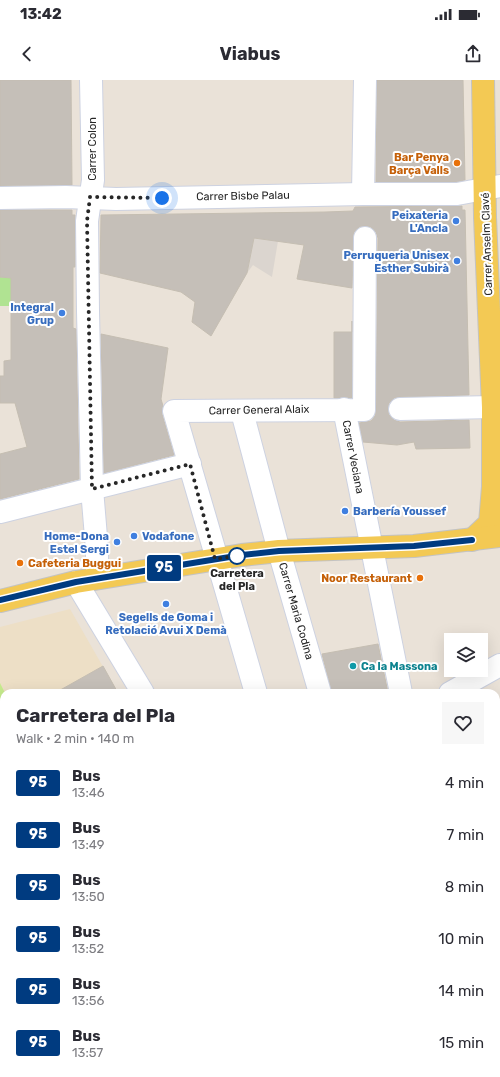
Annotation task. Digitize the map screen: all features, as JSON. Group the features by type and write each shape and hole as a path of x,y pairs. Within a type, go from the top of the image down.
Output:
{"main road":[{"name":"Carrer Anselm Clavé","path":"483,80 493,187 493,408"},
{"path":"493,408 500,435"},
{"path":"472,540 486,527 492,518 496,464 493,408"},
{"path":"0,600 76,582 215,559 279,551 414,546 500,537"}],"street":[{"name":"Carrer Colon","path":"91,80 93,180 87,221 92,489 98,578"},
{"path":"363,194 365,80"},
{"name":"Carrer Bisbe Palau","path":"0,198 90,197 116,199 363,194 457,194 493,187"},
{"name":"Carrer Veciana","path":"365,238 364,410 344,409 399,689"},
{"path":"400,409 493,408"},
{"name":"Carrer General Alaix","path":"190,464 174,411 242,412 344,409"},
{"name":"Carrer Maria Codina","path":"242,412 279,551 319,689"},
{"path":"0,512 190,464 215,559 255,689"},
{"path":"76,582 141,689"},
{"path":"457,689 500,665"}],"shaded area":[{"path":"254,238 278,241 272,277 253,265 247,273"},
{"path":"70,609 116,689 0,689 0,627"}],"green space":[{"path":"0,277 11,278 11,306 0,306"}],"building":[{"path":"0,80 71,80 72,185 0,186"},
{"path":"377,80 463,80 465,180 456,182 376,182"},
{"path":"462,206 462,210 465,210 469,395 399,397 394,398 389,403 388,410 389,415 394,420 400,422 469,420 470,448 416,449 414,442 397,445 363,442 359,423 371,421 375,416 376,410 378,238 376,232 371,227 359,227 354,232 352,288 297,279 304,245 254,238 247,273 211,336 192,322 195,302 181,292 100,273 101,215 325,212 353,211 355,207"},
{"path":"0,210 72,210 72,215 75,215 73,328 76,329 79,479 0,499 0,454 27,447 15,403 0,403 0,376 4,376 4,361 11,360 11,278 0,277"},
{"path":"334,332 352,332 352,398 334,398"},
{"path":"101,334 168,348 161,399 163,406 162,414 174,455 104,473"},
{"name":"Ca la Massona","path":"378,644 387,689 331,689 322,654"},
{"path":"103,666 116,689 62,689"}],"bus line":[{"name":"95","path":"0,600 76,582 242,555 279,551 414,546 472,540"}],"place":[{"name":"Bar Penya Barça Valls","path":"457,163"},
{"name":"Peixateria L'Ancla","path":"456,221"},
{"name":"Perruqueria Unisex Esther Subirà","path":"457,261"},
{"name":"Integral Grup","path":"62,313"},
{"name":"Barbería Youssef","path":"345,511"},
{"name":"Vodafone","path":"134,536"},
{"name":"Home-Dona Estel Sergi","path":"117,542"},
{"name":"Carretera del Pla","path":"237,556"},
{"name":"Cafeteria Buggui","path":"20,563"},
{"name":"Noor Restaurant","path":"420,578"},
{"name":"Segells de Goma i Retolació Avui X Demà","path":"166,604"},
{"name":"Ca la Massona","path":"353,666"}],"route":[{"path":"162,198 116,199 90,197 87,221 92,489 190,464 215,559 242,555 237,556"}]}
